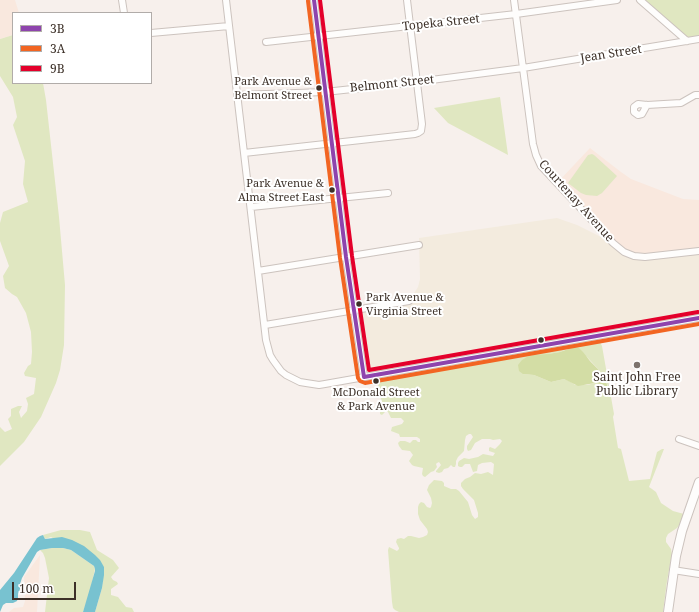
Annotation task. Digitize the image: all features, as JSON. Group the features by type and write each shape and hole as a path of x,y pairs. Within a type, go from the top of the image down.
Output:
{"main road":[{"path":"668,612 673,570 682,531 699,482"}],"street":[{"path":"122,0 124,12"},
{"path":"226,0 267,344 270,355 277,366 286,375 300,382 319,385 699,318"},
{"path":"314,0 353,311 364,377"},
{"path":"244,152 415,134 421,131 422,124 407,0"},
{"name":"Courtenay Avenue","path":"514,0 533,144 538,160 546,171 613,243 624,252 639,257 652,257 699,251"},
{"name":"Topeka Street","path":"266,42 516,14 616,0"},
{"path":"640,0 687,41"},
{"path":"152,33 229,26"},
{"name":"Jean Street","path":"523,68 699,39"},
{"name":"Belmont Street","path":"237,95 325,92 523,68"},
{"path":"647,105 681,103 699,95"},
{"path":"251,207 388,193"},
{"path":"258,271 419,244"},
{"path":"265,325 409,301"},
{"path":"679,439 699,446"},
{"path":"673,570 699,574"}],"shaded area":[{"path":"0,0 15,0 19,12 12,12 12,35 0,39"},
{"path":"590,148 631,179 683,199 699,200 699,251 652,257 624,252 557,183"},
{"path":"557,218 577,225 613,243 699,251 699,318 364,377 353,311 409,301 418,287 420,279 419,238"},
{"path":"40,555 37,612 9,612 14,608 23,607 25,601 24,577"}],"green space":[{"path":"640,0 699,0 699,39 687,41"},
{"path":"12,35 12,84 43,84 59,217 65,285 64,345 60,370 56,383 41,417 24,442 0,466 0,427 5,432 12,429 8,419 11,416 11,409 22,406 19,412 21,418 27,411 28,404 26,398 34,394 36,378 25,376 24,373 31,364 32,352 31,332 26,313 17,297 5,288 3,276 9,266 0,241 0,223 3,212 28,202 23,184 25,161 13,125 17,117 13,97 0,76 0,39"},
{"path":"500,97 508,155 448,123 434,108"},
{"path":"592,154 617,176 602,193 597,196 581,193 568,183 588,155"},
{"path":"595,341 600,342 614,414 613,417 618,448 621,449 629,481 650,479 657,452 664,449 649,487 656,492 661,503 673,511 684,514 677,528 668,534 666,538 666,542 671,549 672,554 663,612 399,612 395,610 392,602 389,547 397,551 399,548 396,542 397,539 404,539 408,536 419,538 427,535 427,529 420,520 418,514 418,507 421,502 427,507 431,507 431,498 427,490 429,485 434,480 442,481 444,486 459,491 468,502 472,515 475,519 478,517 474,500 463,489 461,483 475,473 481,474 488,472 493,475 494,464 491,462 482,463 478,465 477,471 473,472 470,464 465,464 460,467 458,466 458,463 464,458 469,459 483,454 493,456 495,453 489,451 489,448 495,449 502,441 500,439 482,439 475,443 471,450 468,451 467,446 473,437 469,434 466,436 464,451 458,457 455,467 451,465 439,473 436,471 441,465 439,462 436,464 437,467 434,471 425,477 422,474 423,468 412,465 409,461 413,455 410,451 402,450 398,443 400,441 405,441 410,443 413,440 420,442 420,439 417,437 400,437 399,434 391,431 392,427 402,424 404,421 401,418 391,418 388,412 385,412 382,415 380,414 382,401 377,390 381,381 378,381 377,379","holes":["567,349 587,357 604,374 609,390 604,385 595,383 575,385 564,379 551,382 534,375 523,374 548,354"]},
{"path":"574,347 579,348 604,374 609,392 604,385 595,383 578,386 564,379 551,382 534,375 523,374 519,371 518,365 527,357 560,352"},
{"path":"61,530 80,530 90,532 97,550 113,560 119,568 111,577 118,584 111,589 111,595 118,597 126,607 132,608 134,612 95,612 102,588 104,567 51,537 45,539 43,535"},
{"path":"52,548 71,550 94,566 95,569 90,592 83,612 45,612 49,578 45,558 40,550"}],"water":[{"path":"43,535 45,539 62,537 72,540 84,546 100,560 104,567 104,575 95,612 83,612 95,571 94,566 71,550 52,548 37,552 22,578 17,601 13,603 6,603 3,605 0,612 0,590 14,573 37,538"}],"transit line":[{"name":"3B","path":"314,0 346,257 364,377 699,318"},
{"name":"9B","path":"320,0 352,256 369,370 698,312"},
{"name":"3A","path":"308,1 340,258 358,378 360,381 365,383 699,324"}],"place":[{"name":"Park Avenue & Belmont Street","path":"319,88"},
{"name":"Park Avenue & Alma Street East","path":"332,190"},
{"name":"Park Avenue & Virginia Street","path":"359,304"},
{"name":"Saint John Free Public Library","path":"637,365"},
{"name":"McDonald Street & Park Avenue","path":"376,381"}]}
